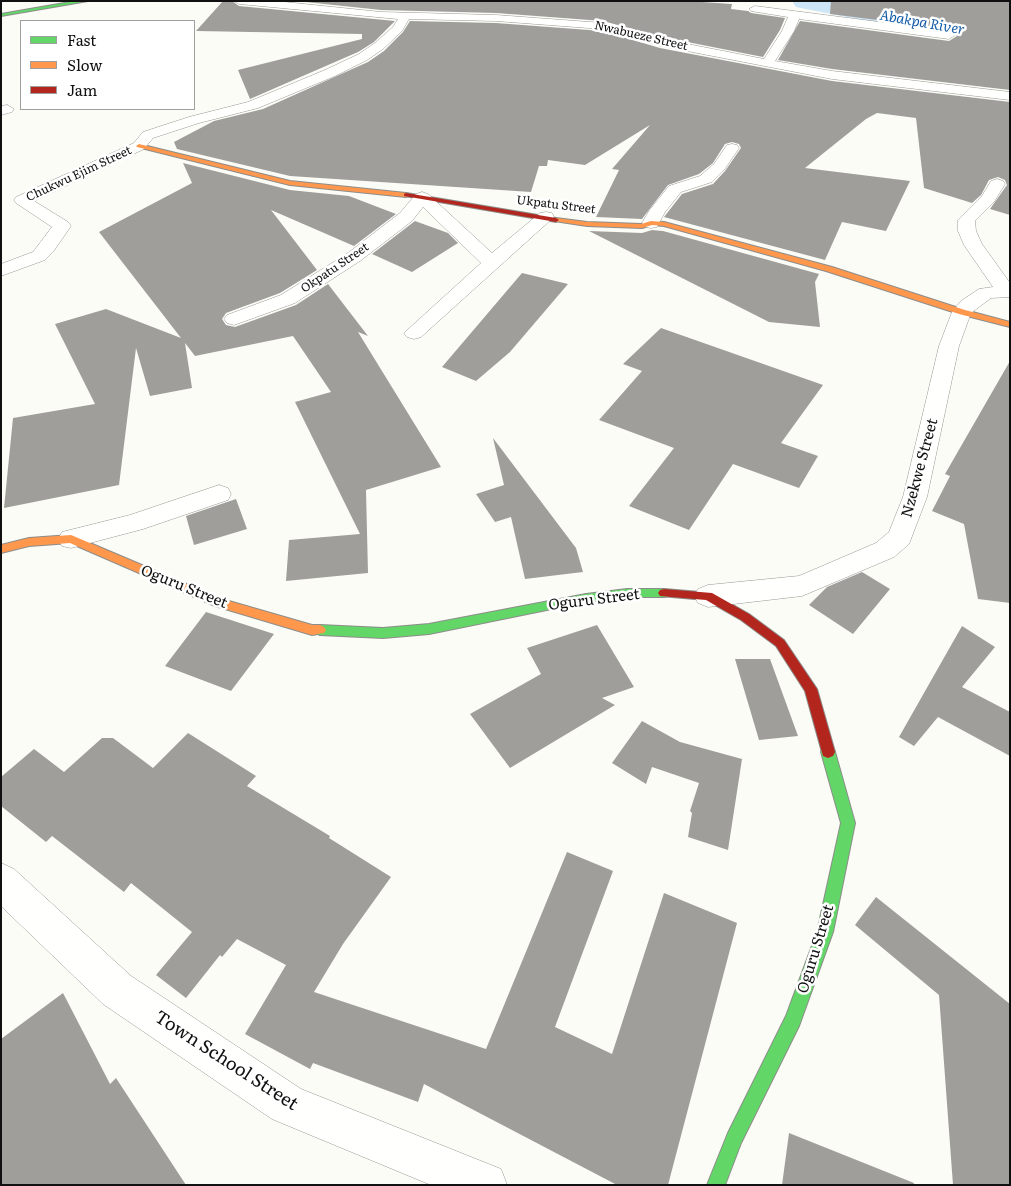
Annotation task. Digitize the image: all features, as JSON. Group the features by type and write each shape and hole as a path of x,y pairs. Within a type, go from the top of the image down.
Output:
{"street":[{"path":"1,15 86,1"},
{"name":"Nwabueze Street","path":"239,1 405,17 496,18 603,26 661,42 832,75 1010,96"},
{"path":"352,13 374,1"},
{"path":"755,9 949,35"},
{"path":"766,63 788,31 795,15"},
{"name":"Chukwu Ejim Street","path":"1,271 39,256 62,226 22,200 139,146 148,135 194,120 253,105 330,73 363,57 379,46 398,29 405,17"},
{"path":"603,26 624,21"},
{"name":"Ukpatu Street","path":"139,146 290,183 422,197 514,214 587,224 642,226 652,223 664,224 829,269 962,312 1010,325"},
{"path":"652,223 657,211 675,189 706,179 719,167 732,148"},
{"path":"997,184 988,199 966,220 967,231 973,245 1008,291"},
{"path":"422,197 492,263"},
{"name":"Okpatu Street","path":"234,319 288,299 354,257 406,217 422,197"},
{"path":"414,333 546,217"},
{"name":"Nzekwe Street","path":"708,596 802,586 885,550 900,537 915,497 949,346 962,312 968,305 986,293 1008,291"},
{"name":"Oguru Street","path":"1,549 29,542 71,539 134,523 218,494"},
{"name":"Oguru Street","path":"71,539 219,603 312,630 383,633 429,628 627,592 708,596 745,617 780,643 811,689 848,823 825,932 793,1020 734,1139 716,1185"},
{"name":"Town School Street","path":"1,881 117,990 288,1104 485,1185"}],"building":[{"path":"223,1 232,1 239,6 395,21 374,42 358,52 250,99 238,70 362,39 362,34 196,31"},
{"path":"296,1 687,1 732,4 731,9 785,18 780,30 763,57 662,37 603,21 496,13 381,10"},
{"path":"831,1 1010,1 1010,90 832,69 778,60 800,21 949,41 957,36 949,29 830,14"},
{"path":"410,21 496,23 602,31 660,48 832,81 1010,102 1010,215 990,209 1007,185 1005,180 998,177 989,180 981,195 972,203 924,188 916,118 877,113 866,119 805,168 910,181 886,231 842,222 825,260 664,217 682,194 713,184 725,171 741,148 739,144 732,142 725,144 713,163 699,174 668,185 642,219 596,217 619,170 612,169 650,125 585,165 548,160 547,166 539,166 531,192 290,176 177,149 174,142 214,121 263,109 368,62 384,51 403,32"},
{"path":"183,163 290,190 349,196 396,214 354,246 271,210 317,270 280,293 226,313 222,319 226,325 235,327 296,305 328,284 368,336 358,332 441,467 366,490 368,573 286,581 289,540 360,534 295,402 331,392 293,336 195,356 185,343 192,388 150,396 136,348 119,485 4,508 13,418 95,404 55,324 106,309 181,338 99,232 192,183"},
{"path":"415,221 448,233 458,243 412,272 372,254"},
{"path":"652,230 663,231 819,274 815,282 820,327 769,322 589,231 642,233"},
{"path":"522,273 568,284 510,352 476,381 442,367"},
{"path":"661,328 823,385 781,443 818,456 799,488 733,464 689,530 629,506 674,448 599,420 642,371 623,364"},
{"path":"1010,361 1010,603 978,599 964,524 932,511 950,476 945,474"},
{"path":"493,438 576,548 583,572 525,579 511,517 495,522 476,494 504,485"},
{"path":"236,499 247,529 194,545 186,516"},
{"path":"862,572 890,589 853,634 809,605 827,587"},
{"path":"206,612 274,634 231,691 165,666"},
{"path":"597,625 634,687 602,698 615,705 510,768 470,714 541,674 527,648"},
{"path":"962,626 995,647 962,687 1010,712 1010,756 938,717 914,746 899,737"},
{"path":"735,659 770,659 798,736 759,740"},
{"path":"642,721 680,742 742,759 728,850 688,837 692,813 690,811 699,783 652,767 646,784 612,763"},
{"path":"188,733 256,776 247,786 330,836 329,838 391,877 343,944 314,992 486,1049 567,852 613,871 555,1027 612,1054 664,893 737,923 668,1185 617,1185 424,1084 418,1102 313,1063 310,1069 245,1034 286,965 237,939 222,957 220,955 186,998 156,975 192,932 131,883 124,892 52,836 46,842 1,806 1,777 34,749 64,772 102,738 113,738 153,768"},
{"path":"876,897 1010,1004 1010,1185 953,1185 939,995 855,925"},
{"path":"63,993 110,1084 116,1078 186,1185 1,1185 1,1039"},
{"path":"789,1133 914,1183 914,1185 782,1185"}],"waterway":[{"name":"Abakpa River","path":"806,1 928,24"}],"traffic: fast":[{"path":"1,15 86,1"},
{"path":"320,630 383,633 429,629 586,598 627,593 664,593"},
{"path":"716,1185 734,1139 793,1020 825,932 848,823 828,752"}],"traffic: slow":[{"path":"139,146 290,183 406,195"},
{"path":"556,220 587,224 642,226 651,223 664,224 829,269 962,312 1010,325"},
{"path":"1,549 29,542 71,539 219,603 312,630 320,630"}],"traffic: jam":[{"path":"406,195 556,220"},
{"path":"664,593 708,596 745,617 780,643 811,689 828,752"}]}
